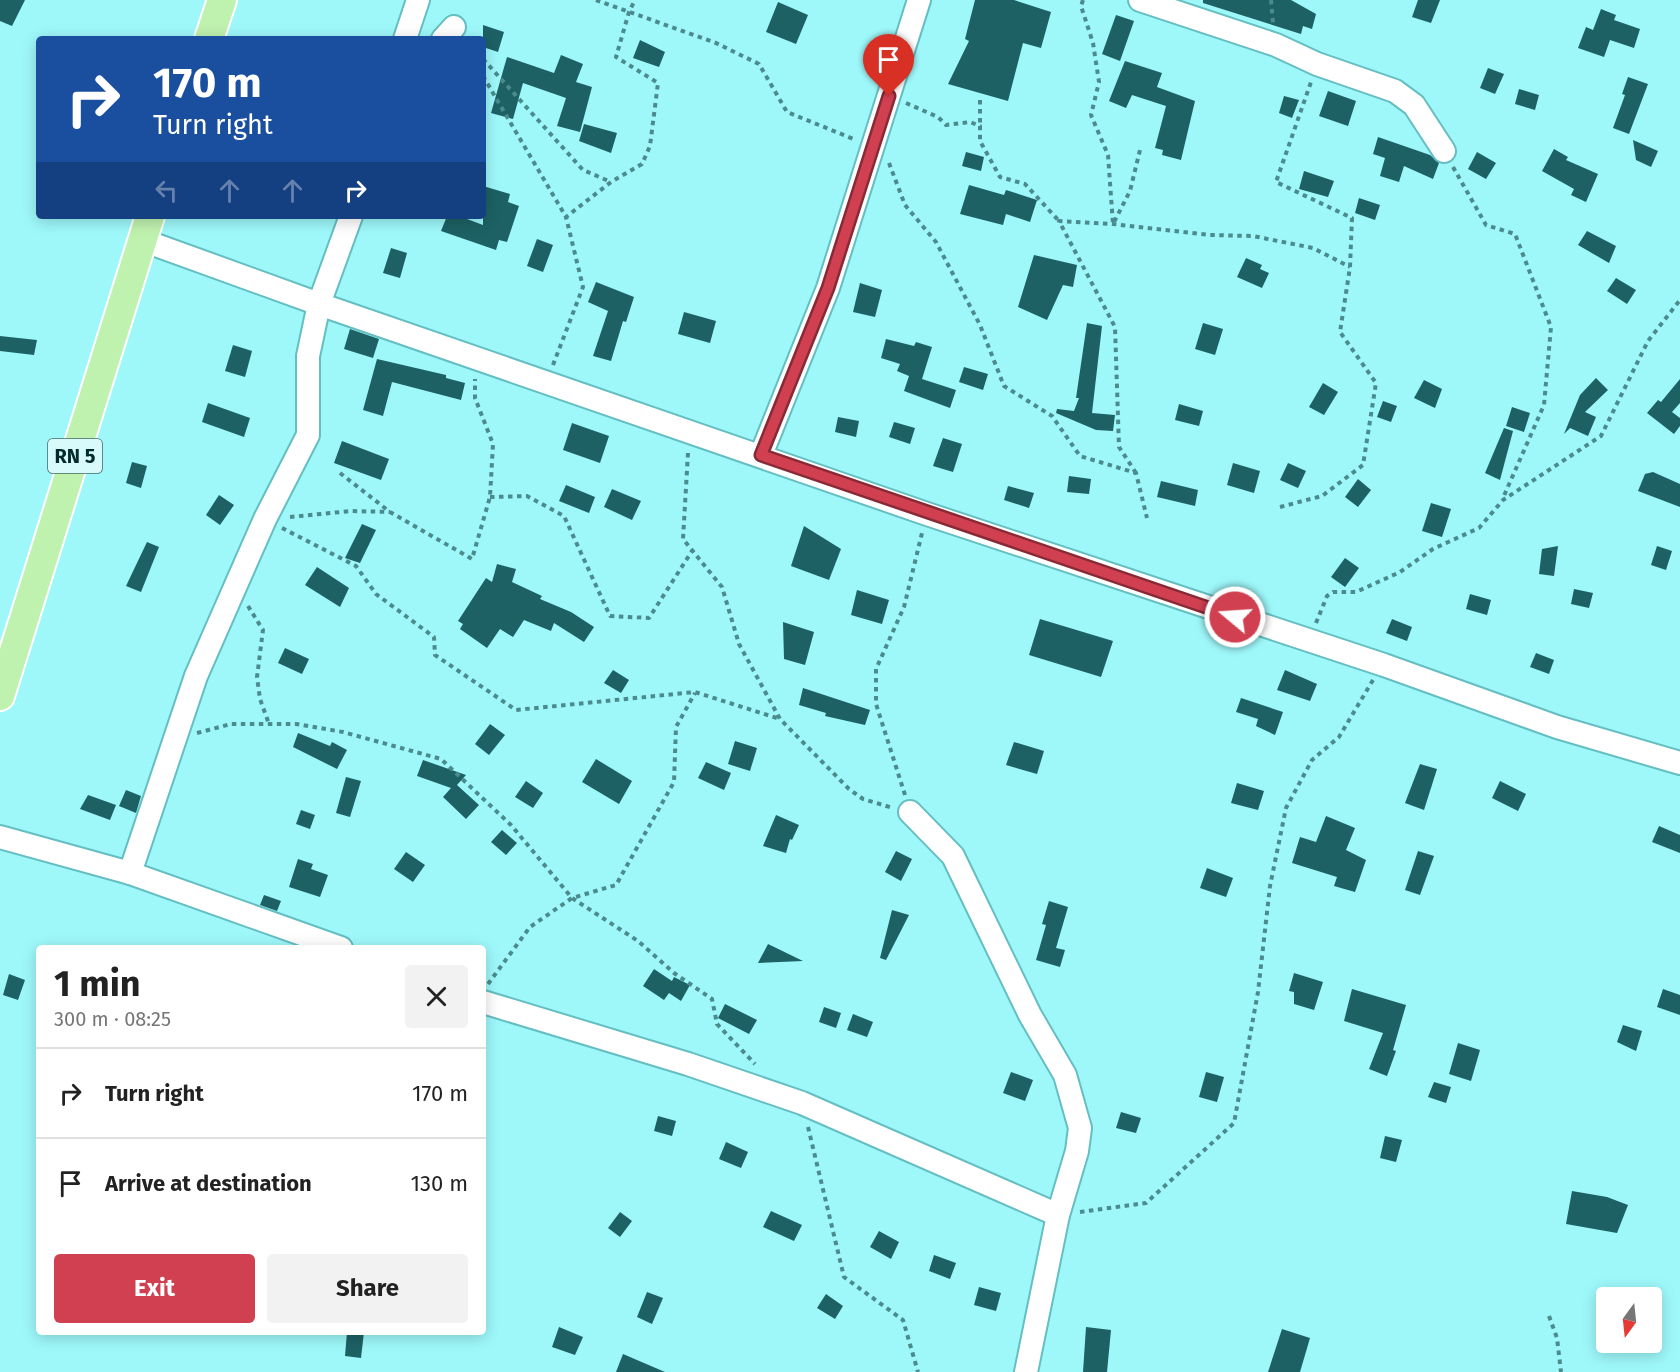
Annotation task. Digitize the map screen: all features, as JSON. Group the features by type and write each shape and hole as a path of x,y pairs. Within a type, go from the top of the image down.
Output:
{"main road":[{"path":"210,36 222,0"},
{"name":"RN 5","path":"0,696 146,228"}],"street":[{"path":"406,36 418,0"},
{"path":"761,455 828,288 919,0"},
{"path":"1140,0 1276,45 1317,64 1406,98 1444,151"},
{"path":"130,873 196,676 265,519 308,435 306,365 319,304 350,219"},
{"path":"146,228 319,304 927,514 1384,665 1557,727 1680,763"},
{"path":"910,812 953,856 1030,1015 1065,1075 1080,1128 1077,1151 1058,1215 1026,1372"},
{"path":"0,837 130,873 333,945"},
{"path":"486,1003 688,1064 802,1103 1058,1215"}],"path":[{"path":"596,0 716,43 759,64 787,112 875,140 905,205 936,242 980,325 1004,386 1052,416 1080,456 1136,473"},
{"path":"566,217 611,182 642,164 650,146 658,83 616,57 629,12 635,0"},
{"path":"1083,0 1081,6 1093,43 1099,82 1091,115 1108,155 1113,224"},
{"path":"486,62 583,170 611,182"},
{"path":"1280,507 1322,496 1363,465 1376,383 1340,332 1350,267 1352,218 1276,182 1317,64"},
{"path":"486,81 566,217 583,287 546,382"},
{"path":"889,96 938,117 946,125 970,122 980,126"},
{"path":"980,100 980,141 1000,177 1025,184 1059,221 1115,327 1118,344 1119,447 1136,473 1147,518"},
{"path":"1113,224 1130,191 1140,150"},
{"path":"1444,151 1486,225 1515,234 1551,327 1544,405 1503,500"},
{"path":"1059,221 1113,224 1210,235 1253,236 1312,248 1350,267"},
{"path":"1308,641 1327,596 1333,592 1356,592 1400,572 1433,549 1479,528 1503,500 1601,436 1648,341 1680,300"},
{"path":"340,473 390,512 472,559 490,497 493,444 475,398 474,358"},
{"path":"680,427 688,456 683,539 722,587 739,644 780,719 862,799 910,812"},
{"path":"490,497 527,496 564,516 610,616 648,618 692,550"},
{"path":"265,519 351,511 390,512"},
{"path":"910,812 876,704 876,669 904,607 927,514"},
{"path":"265,519 356,566 376,594 434,637 435,655 516,710 695,692 780,719"},
{"path":"237,587 263,630 257,677 260,699 269,724"},
{"path":"1058,1215 1146,1203 1234,1123 1258,992 1270,886 1286,808 1312,760 1340,736 1384,665"},
{"path":"486,987 530,927 572,898 616,885 674,782 676,728 695,692"},
{"path":"174,740 231,724 296,724 343,732 441,759 511,825 572,898 638,941 674,973 712,999 717,1024 763,1071"},
{"path":"802,1103 820,1167 844,1277 903,1320 918,1372"},
{"path":"1549,1316 1557,1338 1561,1372"}],"building":[{"path":"0,0 25,0 12,26 0,21"},
{"path":"975,0 1014,0 1051,12 1041,48 1023,43 1008,101 948,84 969,41 965,39"},
{"path":"1203,0 1291,0 1316,14 1312,29 1303,26 1301,34 1203,3"},
{"path":"1418,0 1440,0 1431,23 1412,17"},
{"path":"778,2 808,15 796,44 766,32"},
{"path":"1601,9 1616,15 1614,20 1640,29 1634,48 1610,40 1604,57 1578,48 1586,27 1593,30"},
{"path":"1116,15 1134,21 1120,61 1102,54"},
{"path":"483,25 504,32 498,52 486,48 486,36 483,36"},
{"path":"640,40 665,52 659,67 633,58"},
{"path":"561,55 583,64 576,82 592,87 580,132 557,126 566,98 523,83 513,119 491,113 507,57 554,73"},
{"path":"1125,61 1162,73 1157,87 1195,101 1181,160 1162,155 1163,150 1155,148 1166,106 1132,95 1126,108 1109,101"},
{"path":"1488,68 1504,74 1495,94 1480,88"},
{"path":"1628,77 1648,84 1629,134 1613,128 1625,95 1622,94"},
{"path":"1519,89 1539,95 1535,110 1515,104"},
{"path":"1328,91 1356,101 1348,126 1319,116"},
{"path":"1284,96 1299,100 1292,118 1279,113"},
{"path":"584,124 617,133 611,153 579,141"},
{"path":"1378,137 1430,155 1439,163 1433,179 1404,166 1399,182 1380,176 1385,158 1373,154"},
{"path":"1633,140 1658,151 1651,167 1636,160"},
{"path":"1554,149 1568,157 1566,160 1598,174 1586,202 1571,195 1574,189 1542,171"},
{"path":"966,152 984,157 981,171 962,166"},
{"path":"1477,152 1496,163 1486,179 1468,169"},
{"path":"1304,171 1334,181 1328,197 1299,189"},
{"path":"969,185 1004,195 1006,190 1037,200 1030,222 1006,214 1003,225 960,214"},
{"path":"486,187 510,194 508,202 519,206 507,242 499,240 496,250 441,231 446,219 467,219 483,225 483,219 486,219"},
{"path":"1359,198 1380,205 1375,220 1355,213"},
{"path":"1587,231 1616,246 1609,263 1578,245"},
{"path":"537,239 553,245 543,272 527,266"},
{"path":"391,248 407,253 400,278 383,273"},
{"path":"1034,255 1077,265 1073,287 1063,285 1047,320 1018,307"},
{"path":"1246,258 1262,265 1260,269 1269,273 1262,288 1237,277"},
{"path":"1616,278 1636,290 1627,304 1607,291"},
{"path":"596,282 634,297 626,322 623,321 611,361 593,356 608,311 588,302"},
{"path":"860,283 882,290 875,317 853,312"},
{"path":"684,312 716,321 710,343 678,334"},
{"path":"1087,323 1102,326 1092,413 1115,415 1113,431 1096,430 1056,413 1057,409 1074,411 1079,398 1076,398"},
{"path":"1203,323 1223,329 1215,355 1195,349"},
{"path":"350,329 379,339 373,358 344,349"},
{"path":"0,336 37,340 34,355 0,351"},
{"path":"886,339 914,346 916,342 932,347 922,379 956,390 950,408 904,391 909,376 897,371 900,364 881,358"},
{"path":"233,345 252,351 245,377 225,371"},
{"path":"377,359 446,375 446,378 465,383 461,400 392,382 383,416 363,410"},
{"path":"964,367 988,374 983,390 959,382"},
{"path":"1596,378 1608,390 1585,412 1596,417 1588,436 1570,428 1564,434 1580,395"},
{"path":"1680,379 1680,403 1672,412 1680,418 1680,426 1674,434 1647,413 1658,400 1661,402"},
{"path":"1424,380 1442,389 1435,408 1414,398"},
{"path":"1323,383 1338,392 1324,415 1309,407"},
{"path":"1383,401 1397,406 1391,422 1377,417"},
{"path":"208,403 250,418 244,437 202,422"},
{"path":"1179,404 1203,411 1199,426 1175,420"},
{"path":"1512,407 1530,413 1524,432 1506,426"},
{"path":"838,417 859,421 856,437 835,432"},
{"path":"894,422 915,428 910,444 889,437"},
{"path":"572,423 609,436 600,463 563,450"},
{"path":"1504,428 1513,431 1500,480 1485,473"},
{"path":"943,438 962,444 953,472 933,466"},
{"path":"342,441 389,459 381,480 334,463"},
{"path":"132,462 147,466 141,488 126,483"},
{"path":"1233,463 1260,471 1254,493 1227,485"},
{"path":"1288,463 1306,471 1298,488 1280,480"},
{"path":"1653,472 1680,484 1680,507 1638,491 1645,474"},
{"path":"1069,476 1091,479 1089,494 1067,492"},
{"path":"1358,479 1371,490 1358,507 1345,497"},
{"path":"1161,481 1198,490 1195,506 1157,497"},
{"path":"566,485 595,497 589,513 559,501"},
{"path":"1008,486 1034,493 1029,508 1004,500"},
{"path":"612,489 641,501 632,520 604,507"},
{"path":"219,495 234,505 220,525 206,515"},
{"path":"1431,503 1451,509 1442,537 1422,531"},
{"path":"362,524 376,530 360,563 345,558"},
{"path":"804,526 841,549 829,580 791,566"},
{"path":"147,542 159,547 141,592 126,586"},
{"path":"1558,546 1554,576 1539,574 1542,549"},
{"path":"1657,546 1672,551 1666,570 1651,565"},
{"path":"1345,558 1359,568 1345,587 1331,577"},
{"path":"497,564 516,569 512,582 542,596 540,599 571,612 594,627 584,642 554,623 551,631 524,620 513,637 500,629 487,648 460,629 463,624 458,621 486,578 492,582"},
{"path":"317,567 349,588 340,607 305,585"},
{"path":"1574,589 1593,593 1589,608 1571,604"},
{"path":"857,590 889,600 882,624 851,615"},
{"path":"1470,594 1491,600 1487,615 1466,609"},
{"path":"1040,619 1113,641 1101,677 1029,655"},
{"path":"1392,619 1412,627 1407,641 1386,633"},
{"path":"783,622 814,632 805,665 784,659"},
{"path":"285,648 309,659 302,674 278,663"},
{"path":"1536,653 1554,660 1549,674 1530,667"},
{"path":"613,670 629,680 621,693 604,683"},
{"path":"1285,670 1317,684 1310,701 1277,690"},
{"path":"803,688 870,710 865,725 825,716 826,713 799,705"},
{"path":"1241,698 1283,712 1275,735 1256,726 1258,719 1236,712"},
{"path":"490,724 505,735 489,755 475,744"},
{"path":"298,733 330,746 332,742 347,750 337,769 293,747"},
{"path":"735,741 757,748 750,771 728,764"},
{"path":"1014,742 1044,751 1037,774 1006,765"},
{"path":"596,759 632,781 619,804 582,782"},
{"path":"423,760 466,775 457,785 479,805 466,819 443,797 451,788 417,776"},
{"path":"706,762 731,773 724,790 698,778"},
{"path":"1420,764 1437,769 1424,810 1405,803"},
{"path":"346,777 361,781 350,817 336,813"},
{"path":"526,781 543,793 533,808 515,797"},
{"path":"1500,781 1526,794 1518,811 1492,798"},
{"path":"1237,783 1264,791 1258,810 1231,803"},
{"path":"126,790 141,796 136,813 119,806"},
{"path":"88,795 116,805 110,820 80,809"},
{"path":"301,810 315,815 310,829 296,824"},
{"path":"776,815 799,825 792,840 790,839 786,853 763,846"},
{"path":"1326,816 1355,828 1346,850 1366,860 1355,892 1334,886 1337,877 1292,863 1300,837 1316,842"},
{"path":"1659,826 1680,835 1680,853 1652,842"},
{"path":"502,830 517,843 506,855 491,842"},
{"path":"896,851 912,859 901,881 885,872"},
{"path":"1418,851 1434,856 1420,895 1405,890"},
{"path":"406,852 425,865 413,882 394,869"},
{"path":"298,859 313,864 311,869 328,875 320,897 289,887"},
{"path":"1207,868 1233,878 1226,897 1200,888"},
{"path":"264,895 281,901 277,911 260,905"},
{"path":"1049,901 1068,907 1056,948 1065,950 1060,967 1036,960 1046,925 1042,924"},
{"path":"892,910 909,915 886,960 880,958"},
{"path":"768,944 803,961 758,963"},
{"path":"654,969 672,981 674,977 690,985 681,1001 669,993 664,1000 643,986"},
{"path":"1294,973 1323,982 1314,1010 1294,1004 1294,992 1289,991"},
{"path":"9,974 25,980 18,1000 3,995"},
{"path":"1352,989 1406,1005 1393,1050 1396,1051 1387,1076 1369,1069 1383,1033 1344,1021"},
{"path":"1663,989 1680,995 1680,1015 1657,1007"},
{"path":"725,1004 757,1020 749,1034 718,1018"},
{"path":"824,1007 841,1013 836,1028 819,1022"},
{"path":"853,1014 873,1022 867,1037 847,1030"},
{"path":"1623,1025 1642,1031 1636,1051 1617,1042"},
{"path":"1458,1043 1480,1050 1471,1081 1449,1074"},
{"path":"1011,1072 1033,1080 1025,1101 1003,1093"},
{"path":"1206,1072 1224,1077 1217,1102 1199,1097"},
{"path":"1434,1082 1451,1087 1446,1103 1428,1097"},
{"path":"1121,1112 1141,1118 1136,1133 1116,1128"},
{"path":"658,1116 676,1121 672,1136 654,1131"},
{"path":"1385,1136 1402,1140 1396,1162 1380,1158"},
{"path":"726,1142 748,1152 741,1168 719,1159"},
{"path":"1572,1191 1607,1197 1628,1205 1617,1233 1566,1224"},
{"path":"771,1211 802,1225 794,1241 763,1227"},
{"path":"620,1212 632,1221 620,1237 608,1228"},
{"path":"879,1231 899,1242 891,1259 870,1247"},
{"path":"934,1255 956,1263 950,1279 929,1271"},
{"path":"979,1287 1001,1293 996,1311 974,1305"},
{"path":"647,1292 663,1298 652,1324 637,1317"},
{"path":"826,1294 843,1306 835,1319 817,1308"},
{"path":"559,1327 583,1337 575,1355 552,1347"},
{"path":"1086,1327 1111,1330 1107,1372 1083,1372"},
{"path":"1282,1329 1310,1338 1300,1372 1268,1372"},
{"path":"347,1335 364,1335 361,1358 345,1356"},
{"path":"623,1354 665,1372 616,1372"}],"route":[{"path":"889,96 828,288 761,455 927,514 1235,617"}]}
